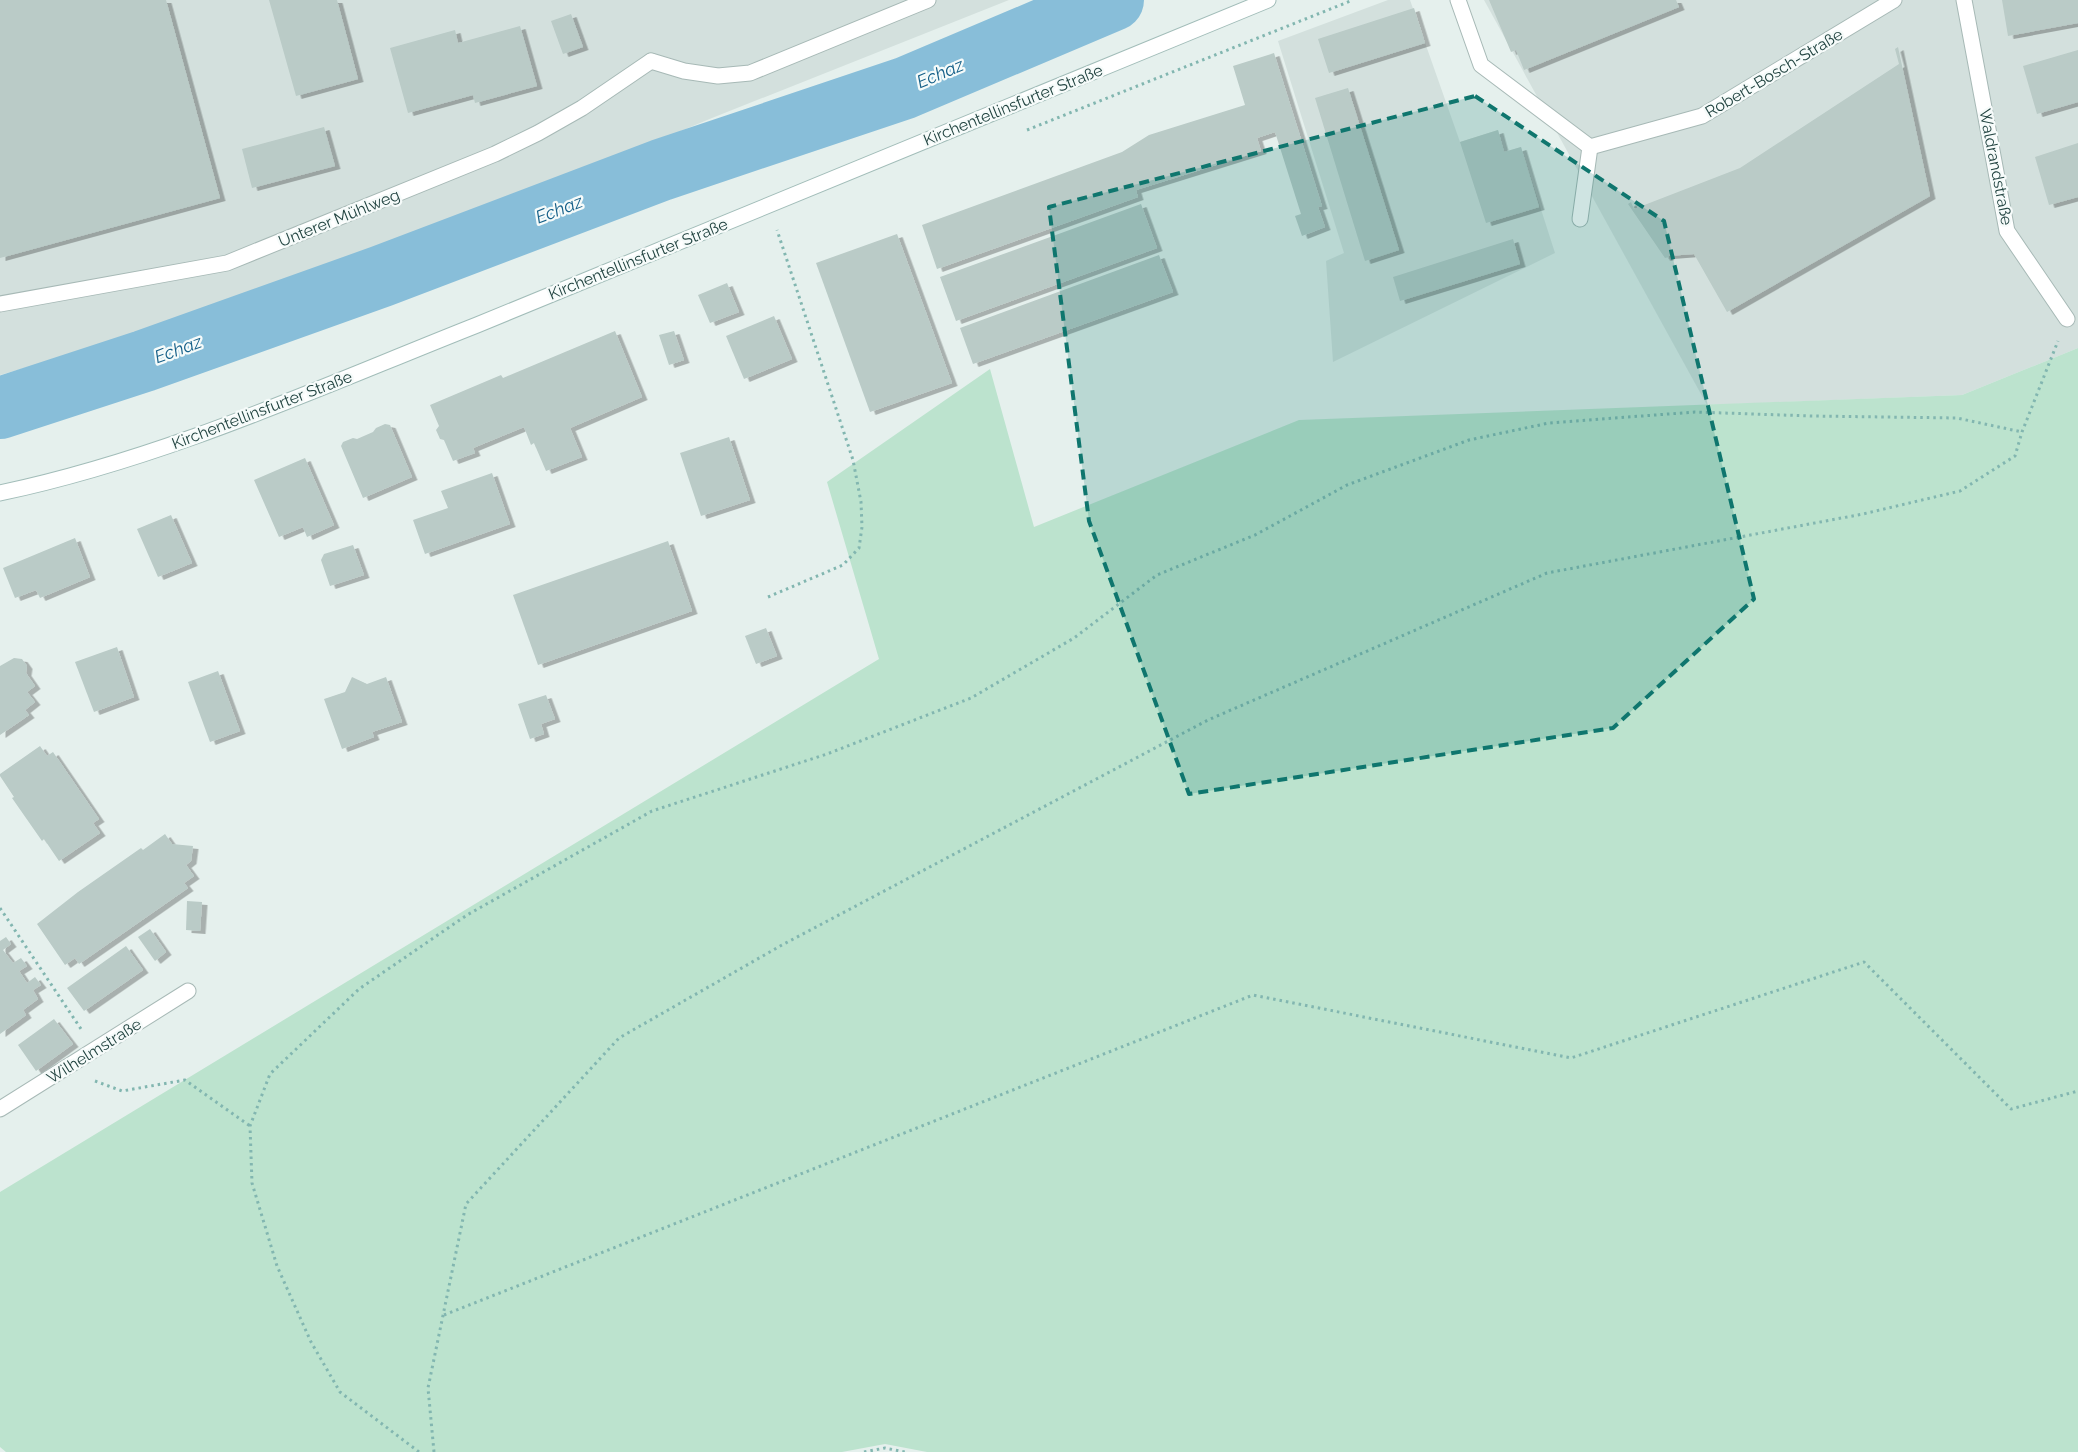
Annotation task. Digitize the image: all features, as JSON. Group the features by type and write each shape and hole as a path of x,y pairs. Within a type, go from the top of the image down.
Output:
{"street":[{"name":"Unterer Mühlweg","path":"0,304 227,263 495,154 538,134 582,108 651,61 684,71 718,76 750,73 928,0"},
{"name":"Kirchentellinsfurter Straße","path":"0,493 93,471 190,438 614,270 1268,0"},
{"path":"1458,0 1482,65 1590,147 1580,218"},
{"name":"Robert-Bosch-Straße","path":"1590,147 1702,116 1894,0"},
{"name":"Waldrandstraße","path":"1964,0 2007,230 2067,319"},
{"name":"Wilhelmstraße","path":"0,1109 188,991"}],"path":[{"path":"768,206 853,460 861,502 862,527 859,548 843,565 768,597"},
{"path":"434,1452 428,1388 466,1204 618,1038 782,944 1208,720 1547,573 1863,514 1960,491 2015,456 2022,432 2067,319"},
{"path":"420,1452 340,1392 311,1342 277,1266 252,1183 250,1126 270,1074 359,989 466,916 652,810 827,754 971,698 1074,638 1157,574 1255,535 1347,485 1469,440 1549,423 1695,412 1956,418 2022,432"},
{"path":"0,908 95,1050"},
{"path":"444,1315 1253,995 1571,1058 1864,962 2012,1109 2078,1091"},
{"path":"65,1069 122,1090 185,1080 250,1126"},
{"path":"864,1452 885,1448 905,1452"}],"highlighted area":[{"path":"1475,96 1664,221 1754,599 1613,728 1189,794 1089,521 1049,207"}],"shaded area":[{"path":"0,0 1009,0 712,118 343,272 109,344 0,375"},
{"path":"1388,0 1410,0 1460,142 1498,130 1504,152 1521,147 1555,253 1333,362 1326,261 1344,253 1278,41"},
{"path":"1484,0 2078,0 2078,348 1962,395 1707,405"}],"green space":[{"path":"2078,348 2078,1452 927,1452 885,1444 842,1452 6,1452 0,1447 0,1192 879,659 827,482 990,369 1034,527 1299,420 1962,395"}],"building":[{"path":"0,0 166,0 220,198 0,258"},
{"path":"269,0 337,0 358,79 296,96"},
{"path":"1489,0 1676,0 1679,7 1524,70 1516,50 1511,52"},
{"path":"2002,0 2078,0 2078,23 2008,36"},
{"path":"1414,8 1425,43 1329,73 1318,39"},
{"path":"571,14 583,47 563,54 551,21"},
{"path":"520,26 537,86 475,103 473,95 408,113 390,48 455,30 458,43"},
{"path":"1898,47 1930,196 1727,312 1694,254 1668,256 1665,258 1628,204 1631,202 1634,209 1740,168 1899,64 1895,49"},
{"path":"2078,50 2078,102 2037,114 2023,66"},
{"path":"1274,53 1322,206 1318,207 1325,227 1302,236 1295,216 1301,214 1275,132 1257,138 1261,151 1136,190 1138,197 937,269 922,225 1122,152 1149,135 1245,105 1233,66"},
{"path":"1348,88 1399,250 1365,261 1315,98"},
{"path":"324,127 335,166 252,188 242,149"},
{"path":"1498,130 1504,152 1521,147 1539,207 1486,223 1460,142"},
{"path":"2078,143 2078,197 2049,205 2035,157"},
{"path":"1141,204 1157,248 956,321 940,277"},
{"path":"897,234 952,383 870,412 816,263"},
{"path":"1513,239 1520,264 1400,301 1393,277"},
{"path":"1159,255 1173,292 973,364 960,328"},
{"path":"727,283 739,312 710,323 698,295"},
{"path":"774,316 792,359 744,379 726,336"},
{"path":"615,331 642,397 570,428 582,457 546,471 534,443 531,445 524,427 473,448 475,453 453,461 444,440 440,439 436,430 439,426 430,405 501,375 503,378"},
{"path":"674,331 684,360 669,365 659,335"},
{"path":"385,424 390,425 412,477 363,498 341,446 343,442 353,438 357,439"},
{"path":"729,437 750,500 701,516 680,453"},
{"path":"305,458 334,525 307,537 303,527 279,537 254,480"},
{"path":"492,473 510,524 425,554 413,520 448,508 441,491"},
{"path":"171,515 192,563 158,577 137,529"},
{"path":"75,538 90,577 40,598 36,590 15,598 3,568"},
{"path":"668,541 692,611 538,665 513,595"},
{"path":"353,545 364,575 330,586 321,560 324,554"},
{"path":"766,628 777,656 756,664 745,636"},
{"path":"117,647 134,697 94,712 75,662"},
{"path":"14,658 22,659 27,666 26,673 35,686 27,692 35,702 25,710 29,715 0,735 0,666"},
{"path":"218,671 240,731 210,742 188,682"},
{"path":"352,677 367,684 386,677 402,722 372,732 374,737 342,749 324,699 345,692"},
{"path":"546,695 555,719 541,724 544,734 530,739 518,704"},
{"path":"40,746 47,756 53,752 99,819 93,823 100,833 59,861 44,839 42,841 12,798 14,797 0,776 0,774"},
{"path":"165,834 172,844 193,846 191,861 186,865 194,876 184,883 188,888 79,964 75,958 65,965 37,924 78,892 141,848 143,850"},
{"path":"187,901 202,902 200,931 186,930"},
{"path":"150,929 166,952 155,961 138,937"},
{"path":"6,937 11,944 3,950 13,963 21,958 27,966 19,971 27,983 35,977 41,985 33,990 38,999 23,1010 26,1015 0,1034 0,941"},
{"path":"126,946 143,970 84,1011 67,988"},
{"path":"54,1019 73,1044 36,1071 18,1045"}],"waterway":[{"name":"Echaz","path":"0,408 144,361 382,276 661,170 905,88 1113,0"}]}
